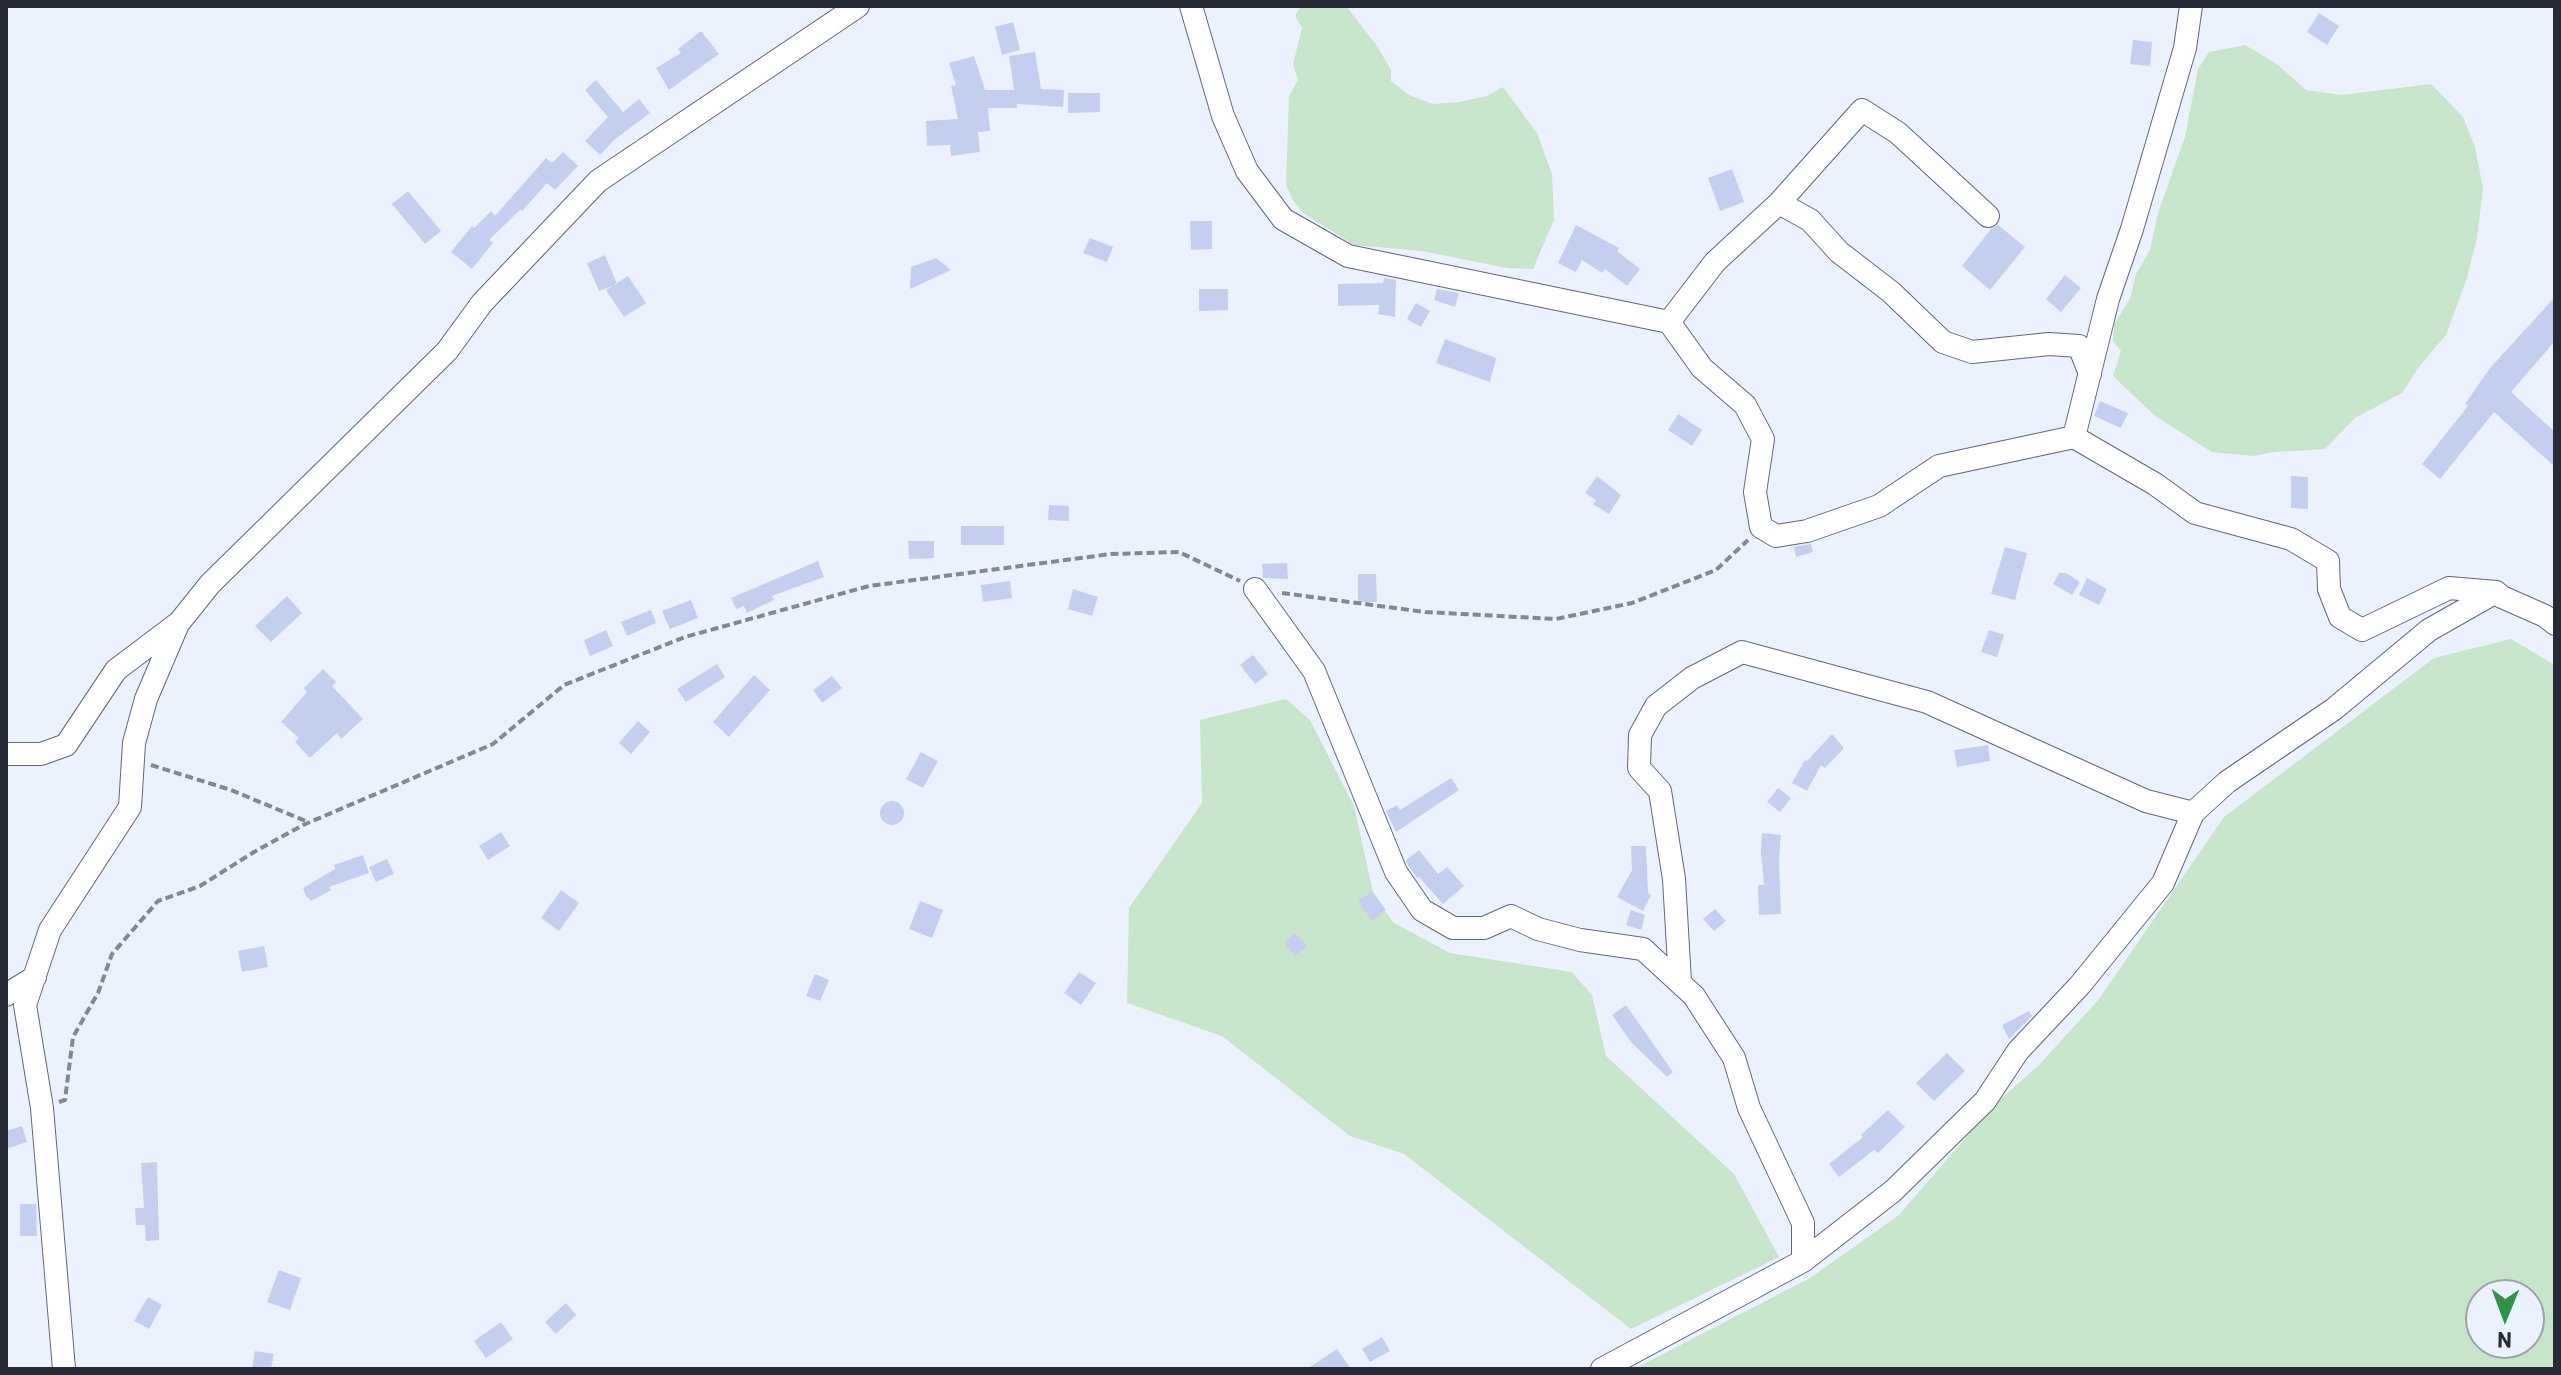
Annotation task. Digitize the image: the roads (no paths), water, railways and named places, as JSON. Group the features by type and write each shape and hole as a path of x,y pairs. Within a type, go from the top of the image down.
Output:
{"street":[{"path":"6,754 41,754 66,745 116,670 178,624 210,584 447,351 482,303 598,181 858,6"},
{"path":"1191,6 1223,116 1247,171 1283,219 1348,256 1669,322 1702,368 1745,405 1763,439 1755,492 1761,527 1776,536 1807,531 1879,506 1939,466 2074,437 2155,484 2195,513 2291,539 2328,561 2329,589 2340,617 2362,630 2449,588 2496,592 2555,624"},
{"path":"2074,437 2108,299 2132,229 2185,48 2191,6"},
{"path":"1669,322 1715,262 1779,203 1862,110 1898,133 1988,216"},
{"path":"1779,203 1810,220 1839,252 1891,292 1943,342 1972,352 2049,344 2079,346 2090,374"},
{"path":"1255,589 1314,671 1396,872 1422,910 1453,928 1484,928 1511,916 1538,929 1580,940 1643,949 1694,996 1734,1058 1749,1108 1803,1223 1803,1261"},
{"path":"1602,1369 1803,1261 1893,1191 1985,1101 2018,1051 2080,985 2163,883 2193,813 2227,782 2334,709 2429,630 2496,592"},
{"path":"64,1369 42,1108 25,1005 50,930 130,807 134,743 146,699 178,624"},
{"path":"1680,982 1674,879 1663,805 1660,791 1639,768 1640,735 1656,706 1692,678 1742,652 1927,702 2146,801 2193,813"},
{"path":"6,995 35,977"}]}
